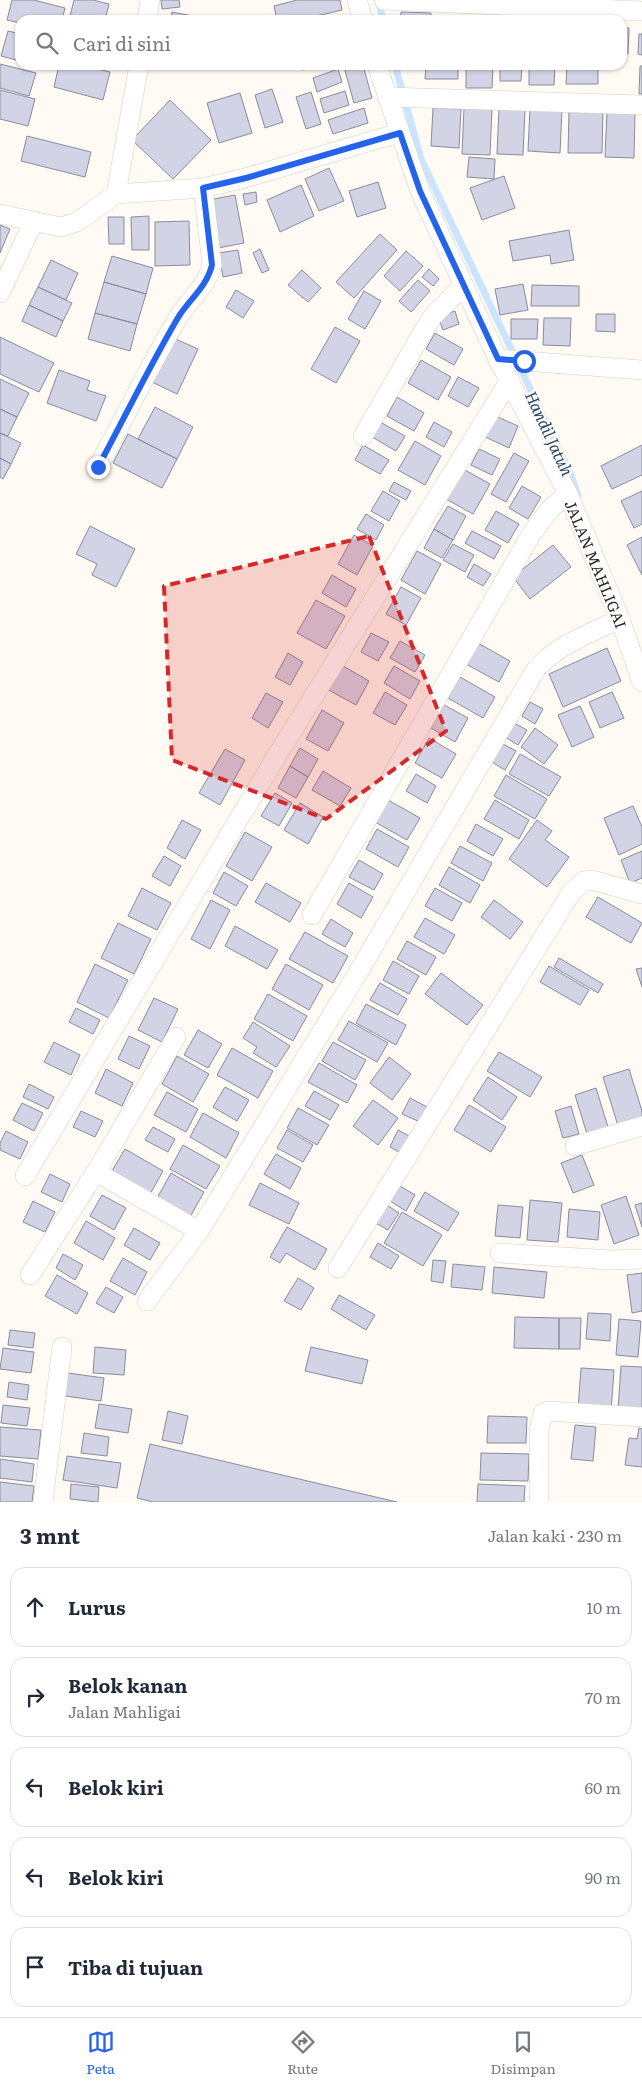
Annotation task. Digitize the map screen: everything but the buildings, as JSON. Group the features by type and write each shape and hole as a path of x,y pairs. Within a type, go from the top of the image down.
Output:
{"street":[{"path":"148,15 150,0"},
{"path":"357,0 362,15"},
{"path":"384,0 642,11"},
{"path":"116,194 138,70"},
{"name":"JALAN MAHLIGAI","path":"380,70 400,98 400,133 420,191 463,286 511,360 510,380 568,494 620,619 641,676"},
{"path":"400,98 642,105"},
{"path":"0,214 33,223 61,226 77,222 116,194 203,188 246,178 400,133"},
{"path":"98,467 180,316 210,273 212,265 203,188"},
{"path":"0,293 33,223"},
{"path":"363,436 423,332 434,316 463,286"},
{"path":"511,360 642,370"},
{"path":"26,1176 274,762 510,380"},
{"path":"312,915 532,534 551,508 568,494"},
{"path":"147,1301 199,1231 359,970 535,671 544,659 555,651 620,619"},
{"path":"338,1268 571,893 584,881 592,880 642,894"},
{"path":"30,1275 96,1172 176,1036"},
{"path":"575,1146 642,1126"},
{"path":"96,1172 199,1231"},
{"path":"500,1253 611,1260 642,1259"},
{"path":"43,1502 62,1347"},
{"path":"538,1502 539,1430 543,1413 548,1411 642,1417"}],"highlighted area":[{"path":"369,536 446,731 326,819 172,760 164,586"}],"waterway":[{"name":"Handil Jatuh","path":"378,0 382,15"},
{"name":"Handil Jatuh","path":"396,70 421,159 571,475 578,496"}],"route":[{"path":"98,467 180,316 210,273 212,265 203,188 246,178 400,133 420,191 498,359 524,361"}]}
